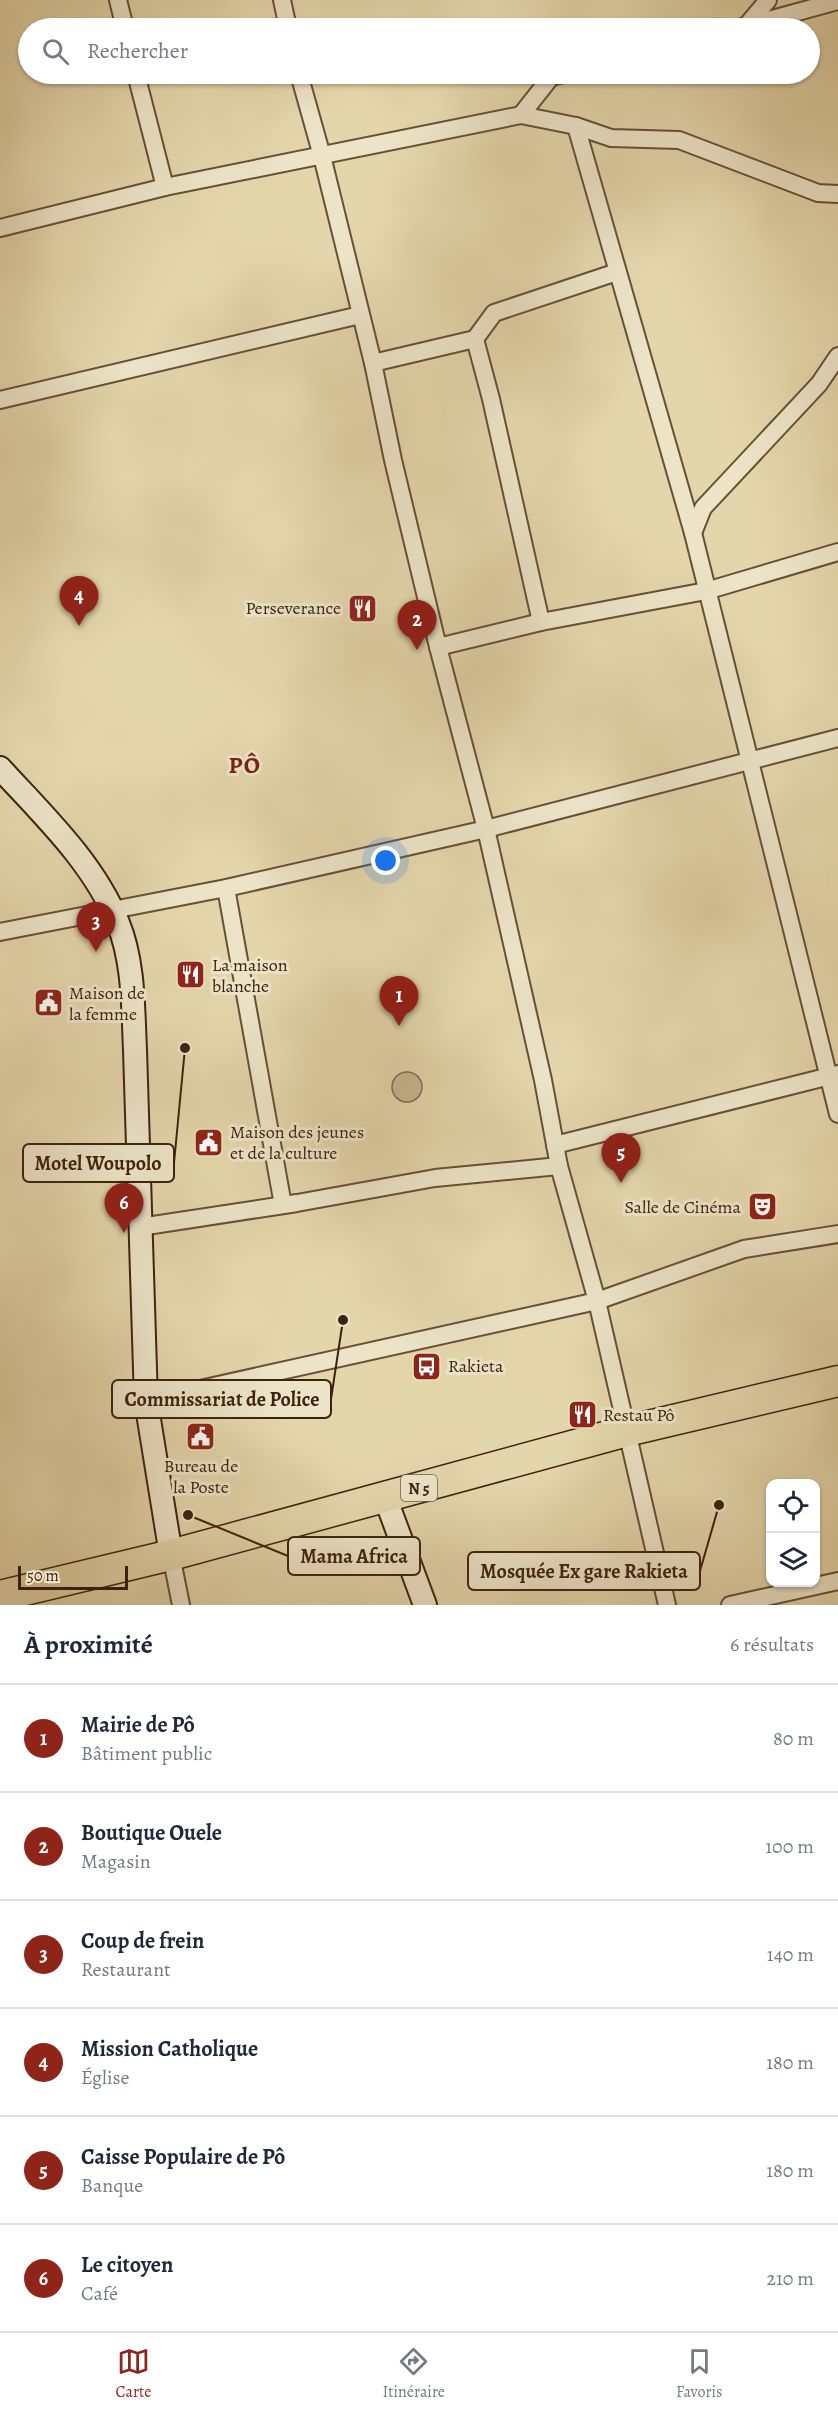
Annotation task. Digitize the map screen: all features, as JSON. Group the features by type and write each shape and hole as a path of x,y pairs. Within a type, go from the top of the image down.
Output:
{"highway":[{"name":"N 5","path":"0,1596 171,1555 627,1431 838,1382"}],"main road":[{"path":"0,768 63,837 95,879 118,923 127,957 133,1002 146,1401 171,1555"},
{"path":"385,1497 425,1605"}],"street":[{"path":"118,0 122,18"},
{"path":"282,0 286,18"},
{"path":"751,18 768,0"},
{"path":"776,18 838,1"},
{"path":"139,84 165,187"},
{"path":"302,84 373,363 393,460 438,647 486,829 543,1080 559,1166 597,1301 668,1605"},
{"path":"521,115 545,84"},
{"path":"0,228 165,187 521,115 576,126 611,138 679,140 818,193 838,194"},
{"path":"576,126 693,532 748,761 834,1075 838,1114"},
{"path":"373,363 475,339 494,313 617,272"},
{"path":"0,400 360,315"},
{"path":"475,339 491,399 541,622"},
{"path":"693,532 703,508 819,384 838,356"},
{"path":"438,647 541,622 706,591 838,552"},
{"path":"0,932 226,888 486,829 838,738"},
{"path":"226,888 283,1205"},
{"path":"555,1145 834,1075"},
{"path":"140,1227 435,1178 559,1166"},
{"path":"146,1401 597,1301 744,1249 838,1233"},
{"path":"171,1555 181,1605"},
{"path":"730,1605 838,1581"}],"shaded area":[{"path":"407,1072 418,1076 422,1087 418,1098 407,1102 396,1098 392,1087 396,1076"}],"place":[{"name":"Perseverance","path":"362,608"},
{"name":"Mission Catholique","path":"79,626"},
{"name":"Boutique Ouele","path":"417,650"},
{"name":"Coup de frein","path":"96,952"},
{"name":"La maison blanche","path":"191,975"},
{"name":"Maison de la femme","path":"48,1003"},
{"name":"Mairie de Pô","path":"399,1026"},
{"name":"Motel Woupolo","path":"185,1048"},
{"name":"Maison des jeunes et de la culture","path":"209,1142"},
{"name":"Caisse Populaire de Pô","path":"621,1183"},
{"name":"Salle de Cinéma","path":"762,1207"},
{"name":"Le citoyen","path":"124,1233"},
{"name":"Commissariat de Police","path":"343,1320"},
{"name":"Rakieta","path":"427,1366"},
{"name":"Restau Pô","path":"582,1415"},
{"name":"Bureau de la Poste","path":"201,1437"},
{"name":"Mosquée Ex gare Rakieta","path":"719,1505"},
{"name":"Mama Africa","path":"188,1515"}],"district":[{"name":"PÔ","path":"245,765"}]}
